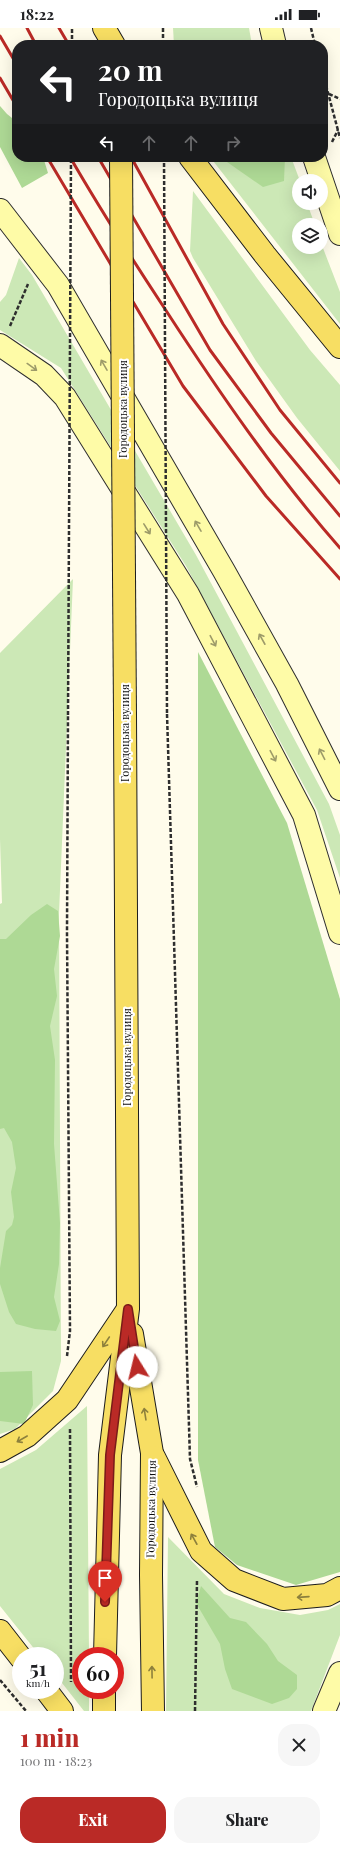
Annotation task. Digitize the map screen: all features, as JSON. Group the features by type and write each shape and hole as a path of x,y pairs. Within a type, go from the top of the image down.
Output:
{"main road":[{"path":"104,28 111,40"},
{"path":"120,28 120,40"},
{"name":"Городоцька вулиця","path":"105,1647 110,1455 128,1309 121,162"},
{"path":"194,162 265,255 340,347"},
{"path":"0,1451 28,1436 67,1400 128,1309"},
{"name":"Городоцька вулиця","path":"128,1309 152,1453 152,1711"},
{"path":"152,1453 201,1551 234,1580 283,1598 327,1595 340,1588"},
{"path":"0,1630 13,1647"},
{"path":"53,1699 62,1711"},
{"path":"104,1699 104,1711"}],"street":[{"path":"271,28 274,40"},
{"path":"324,162 340,234"},
{"path":"0,210 58,285 227,577 287,684 340,788"},
{"path":"4,339 44,375 65,397 188,594 304,816 340,933"},
{"path":"324,1711 340,1673"}],"path":[{"path":"72,28 72,40"},
{"path":"163,28 163,40"},
{"path":"311,28 314,40"},
{"path":"328,94 340,99"},
{"path":"328,94 340,138"},
{"path":"328,143 338,130"},
{"path":"66,1361 70,1331 67,933 71,162"},
{"path":"164,162 167,714 190,1459 199,1494"},
{"path":"4,339 29,282"},
{"path":"70,1427 71,1686"},
{"path":"195,1711 197,1574"},
{"path":"0,1680 26,1711"}],"green space":[{"path":"173,28 249,28 251,40 174,40"},
{"path":"0,106 12,118 12,162 45,162 48,173 22,188 0,147"},
{"path":"214,162 293,162 297,174 292,174 292,210 310,210 312,218 292,218 292,254 325,254 340,292 340,324"},
{"path":"227,162 285,162 284,181 263,187"},
{"path":"193,191 310,350 340,385 340,471 297,418 256,361 193,258 190,251"},
{"path":"19,258 32,275 196,555 329,804 340,835 340,878 317,810 186,566 61,368 0,330 0,302 6,295"},
{"path":"73,579 59,914 61,1361 53,1391 15,1429 0,1434 0,904 2,903 0,839 0,653"},
{"path":"198,652 287,823 340,999 340,1572 296,1585 237,1565 215,1547 198,1460"},
{"path":"47,904 58,911 60,936 54,969 57,996 50,1026 55,1060 54,1144 60,1223 59,1264 54,1297 60,1321 56,1331 35,1329 16,1324 9,1312 0,1284 0,1268 6,1231 12,1225 14,1217 11,1192 16,1168 12,1142 4,1128 0,1129 0,939 6,939 31,915"},
{"path":"32,1371 33,1405 24,1424 0,1421 0,1372"},
{"path":"87,1406 89,1647 72,1647 72,1696 64,1685 64,1647 33,1647 0,1606 0,1469 36,1450"},
{"path":"168,1537 224,1594 260,1608 300,1615 328,1610 340,1604 340,1635 311,1711 166,1711"},
{"path":"201,1586 230,1618 246,1622 267,1644 278,1661 297,1675 297,1689 289,1698 272,1704 232,1689 225,1669 220,1644 196,1603"},
{"path":"75,1699 89,1699 89,1711 84,1711"}],"railway":[{"path":"27,28 33,40"},
{"path":"59,28 66,40"},
{"path":"0,36 12,56"},
{"path":"0,78 12,98"},
{"path":"50,162 183,386 266,496 340,579"},
{"path":"73,162 128,253 227,402 270,462 340,548"},
{"path":"101,162 210,350 271,433 340,516"},
{"path":"134,162 223,324 280,410 340,483"}],"route":[{"path":"105,1602 110,1455 128,1309 137,1367"}]}
